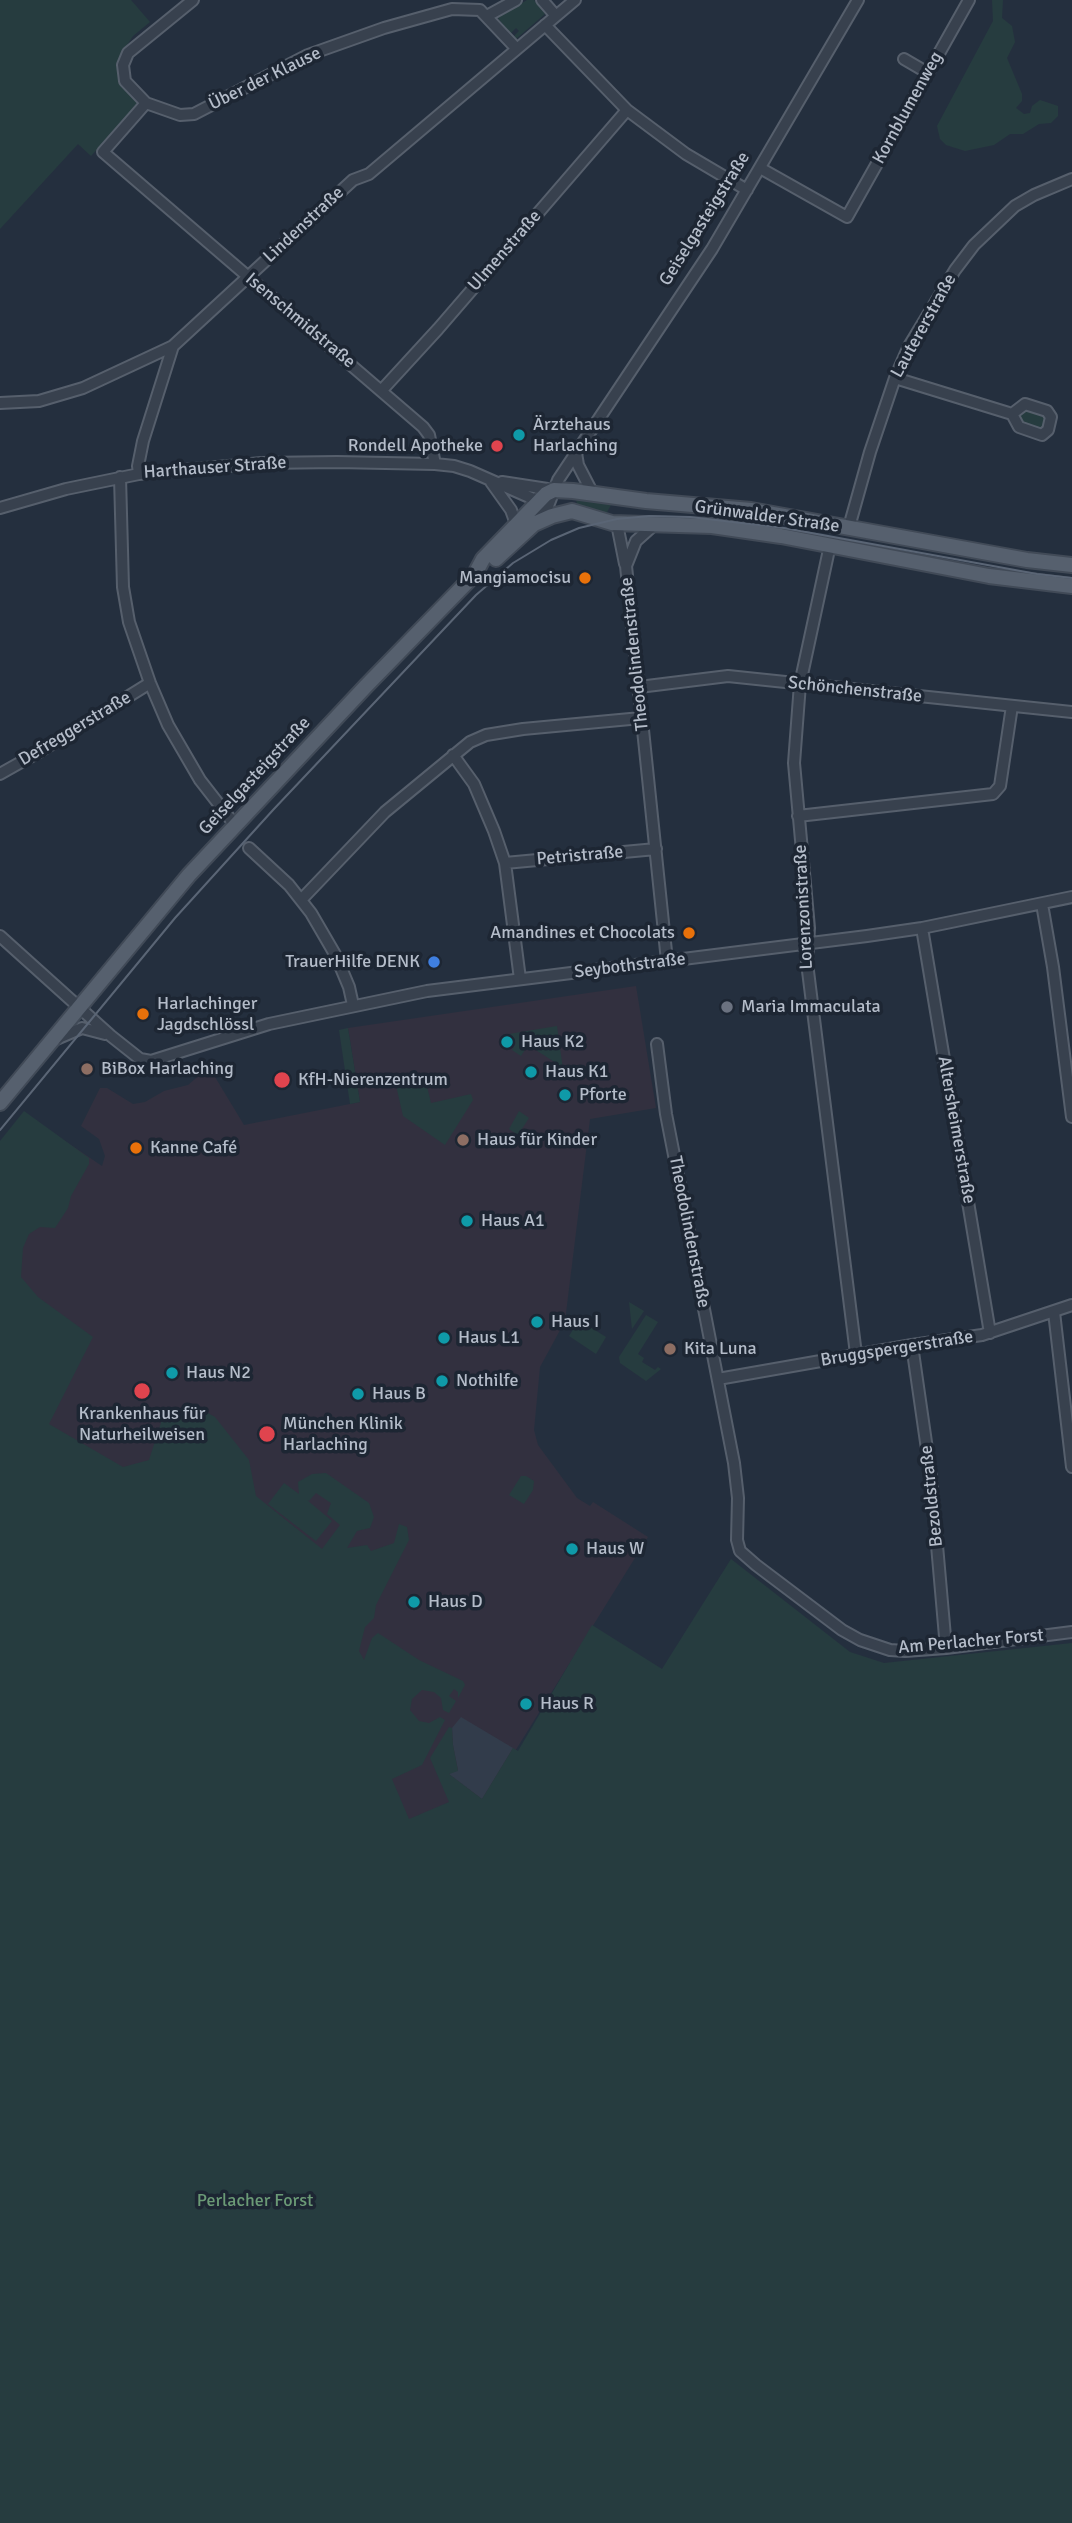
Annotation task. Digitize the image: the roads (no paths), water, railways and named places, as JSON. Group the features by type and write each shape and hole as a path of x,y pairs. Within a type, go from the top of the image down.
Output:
{"main road":[{"name":"Grünwalder Straße","path":"554,490 729,507 1027,560 1072,565"},
{"name":"Geiselgasteigstraße","path":"0,1103 189,875 475,574 483,559 516,524 554,490"},
{"path":"617,524 617,510 629,498"},
{"name":"Grünwalder Straße","path":"563,512 583,513 617,524 739,529 989,576 1072,586"},
{"path":"475,574 534,524 563,512"}],"street":[{"path":"146,103 125,80 125,59 143,40 193,0"},
{"path":"516,0 486,16 516,48"},
{"path":"542,0 556,16"},
{"name":"Lindenstraße","path":"173,346 353,180 369,174 575,0"},
{"name":"Geiselgasteigstraße","path":"554,490 712,249 858,0"},
{"name":"Kornblumenweg","path":"760,167 847,216 969,0"},
{"name":"Über der Klause","path":"146,103 180,115 194,114 308,55 384,28 452,9 474,8 486,16"},
{"path":"545,25 627,110 686,154 747,190"},
{"path":"904,58 928,73"},
{"name":"Isenschmidstraße","path":"146,103 103,152 382,390 429,435 435,464"},
{"name":"Ulmenstraße","path":"382,390 627,110"},
{"name":"Lautererstraße","path":"849,527 895,378 909,346 939,294 974,245 1015,206 1072,179"},
{"path":"0,404 39,401 83,388 173,346"},
{"path":"139,474 143,441 173,346"},
{"path":"895,378 1012,414"},
{"path":"576,453 578,465 593,494"},
{"name":"Harthauser Straße","path":"0,508 66,489 139,474 262,463 435,464"},
{"path":"435,464 462,468 563,512"},
{"path":"120,477 123,587 129,622 150,683 184,754 200,780 235,825"},
{"path":"489,480 554,490"},
{"path":"489,480 511,510 516,524"},
{"name":"Geiselgasteigstraße","path":"534,524 542,503"},
{"path":"617,524 626,566"},
{"name":"Theodolindenstraße","path":"655,524 636,541 626,566 667,961"},
{"name":"Lorenzonistraße","path":"830,545 800,684 794,763 809,928 807,963 856,1354"},
{"name":"Schönchenstraße","path":"639,687 728,676 1072,712"},
{"name":"Defreggerstraße","path":"0,774 150,683"},
{"path":"798,816 993,794 1000,786 1012,706"},
{"path":"301,900 385,812 470,742 486,735 523,729 641,718"},
{"path":"453,755 474,784 505,863 520,979"},
{"path":"249,848 301,900 336,956 349,987 353,1005"},
{"name":"Petristraße","path":"505,863 656,849"},
{"name":"Seybothstraße","path":"0,936 111,1035 140,1059 151,1061 269,1024 427,991 922,928 1072,897"},
{"path":"1042,904 1053,967 1072,1117"},
{"name":"Altersheimerstraße","path":"922,928 990,1333"},
{"path":"51,1041 82,1028 111,1035"},
{"name":"Theodolindenstraße","path":"657,1044 666,1114 735,1470 737,1544"},
{"name":"Bruggspergerstraße","path":"718,1379 990,1333 1072,1305"},
{"path":"1054,1312 1072,1467"},
{"name":"Bezoldstraße","path":"912,1345 931,1476 946,1648"},
{"name":"Am Perlacher Forst","path":"737,1544 756,1566 842,1630 860,1640 890,1650 946,1648 1072,1632"}],"tram line":[{"path":"0,1130 175,918 273,810 476,595 513,563 551,540 579,528 617,519 649,516 690,517 784,528 1072,578"}],"place":[{"name":"Ärztehaus Harlaching","path":"519,435"},
{"name":"Rondell Apotheke","path":"497,446"},
{"name":"Mangiamocisu","path":"585,578"},
{"name":"Amandines et Chocolats","path":"689,933"},
{"name":"TrauerHilfe DENK","path":"434,962"},
{"name":"Maria Immaculata","path":"727,1007"},
{"name":"Harlachinger Jagdschlössl","path":"143,1014"},
{"name":"Haus K2","path":"507,1042"},
{"name":"BiBox Harlaching","path":"87,1069"},
{"name":"Haus K1","path":"531,1072"},
{"name":"KfH-Nierenzentrum","path":"282,1080"},
{"name":"Pforte","path":"565,1095"},
{"name":"Haus für Kinder","path":"463,1140"},
{"name":"Kanne Café","path":"136,1148"},
{"name":"Haus A1","path":"467,1221"},
{"name":"Haus I","path":"537,1322"},
{"name":"Haus L1","path":"444,1338"},
{"name":"Kita Luna","path":"670,1349"},
{"name":"Haus N2","path":"172,1373"},
{"name":"Nothilfe","path":"442,1381"},
{"name":"Krankenhaus für Naturheilweisen","path":"142,1391"},
{"name":"Haus B","path":"358,1394"},
{"name":"München Klinik Harlaching","path":"267,1434"},
{"name":"Haus W","path":"572,1549"},
{"name":"Haus D","path":"414,1602"},
{"name":"Haus R","path":"526,1704"}],"park label":[{"name":"Perlacher Forst","path":"255,2201"}]}
